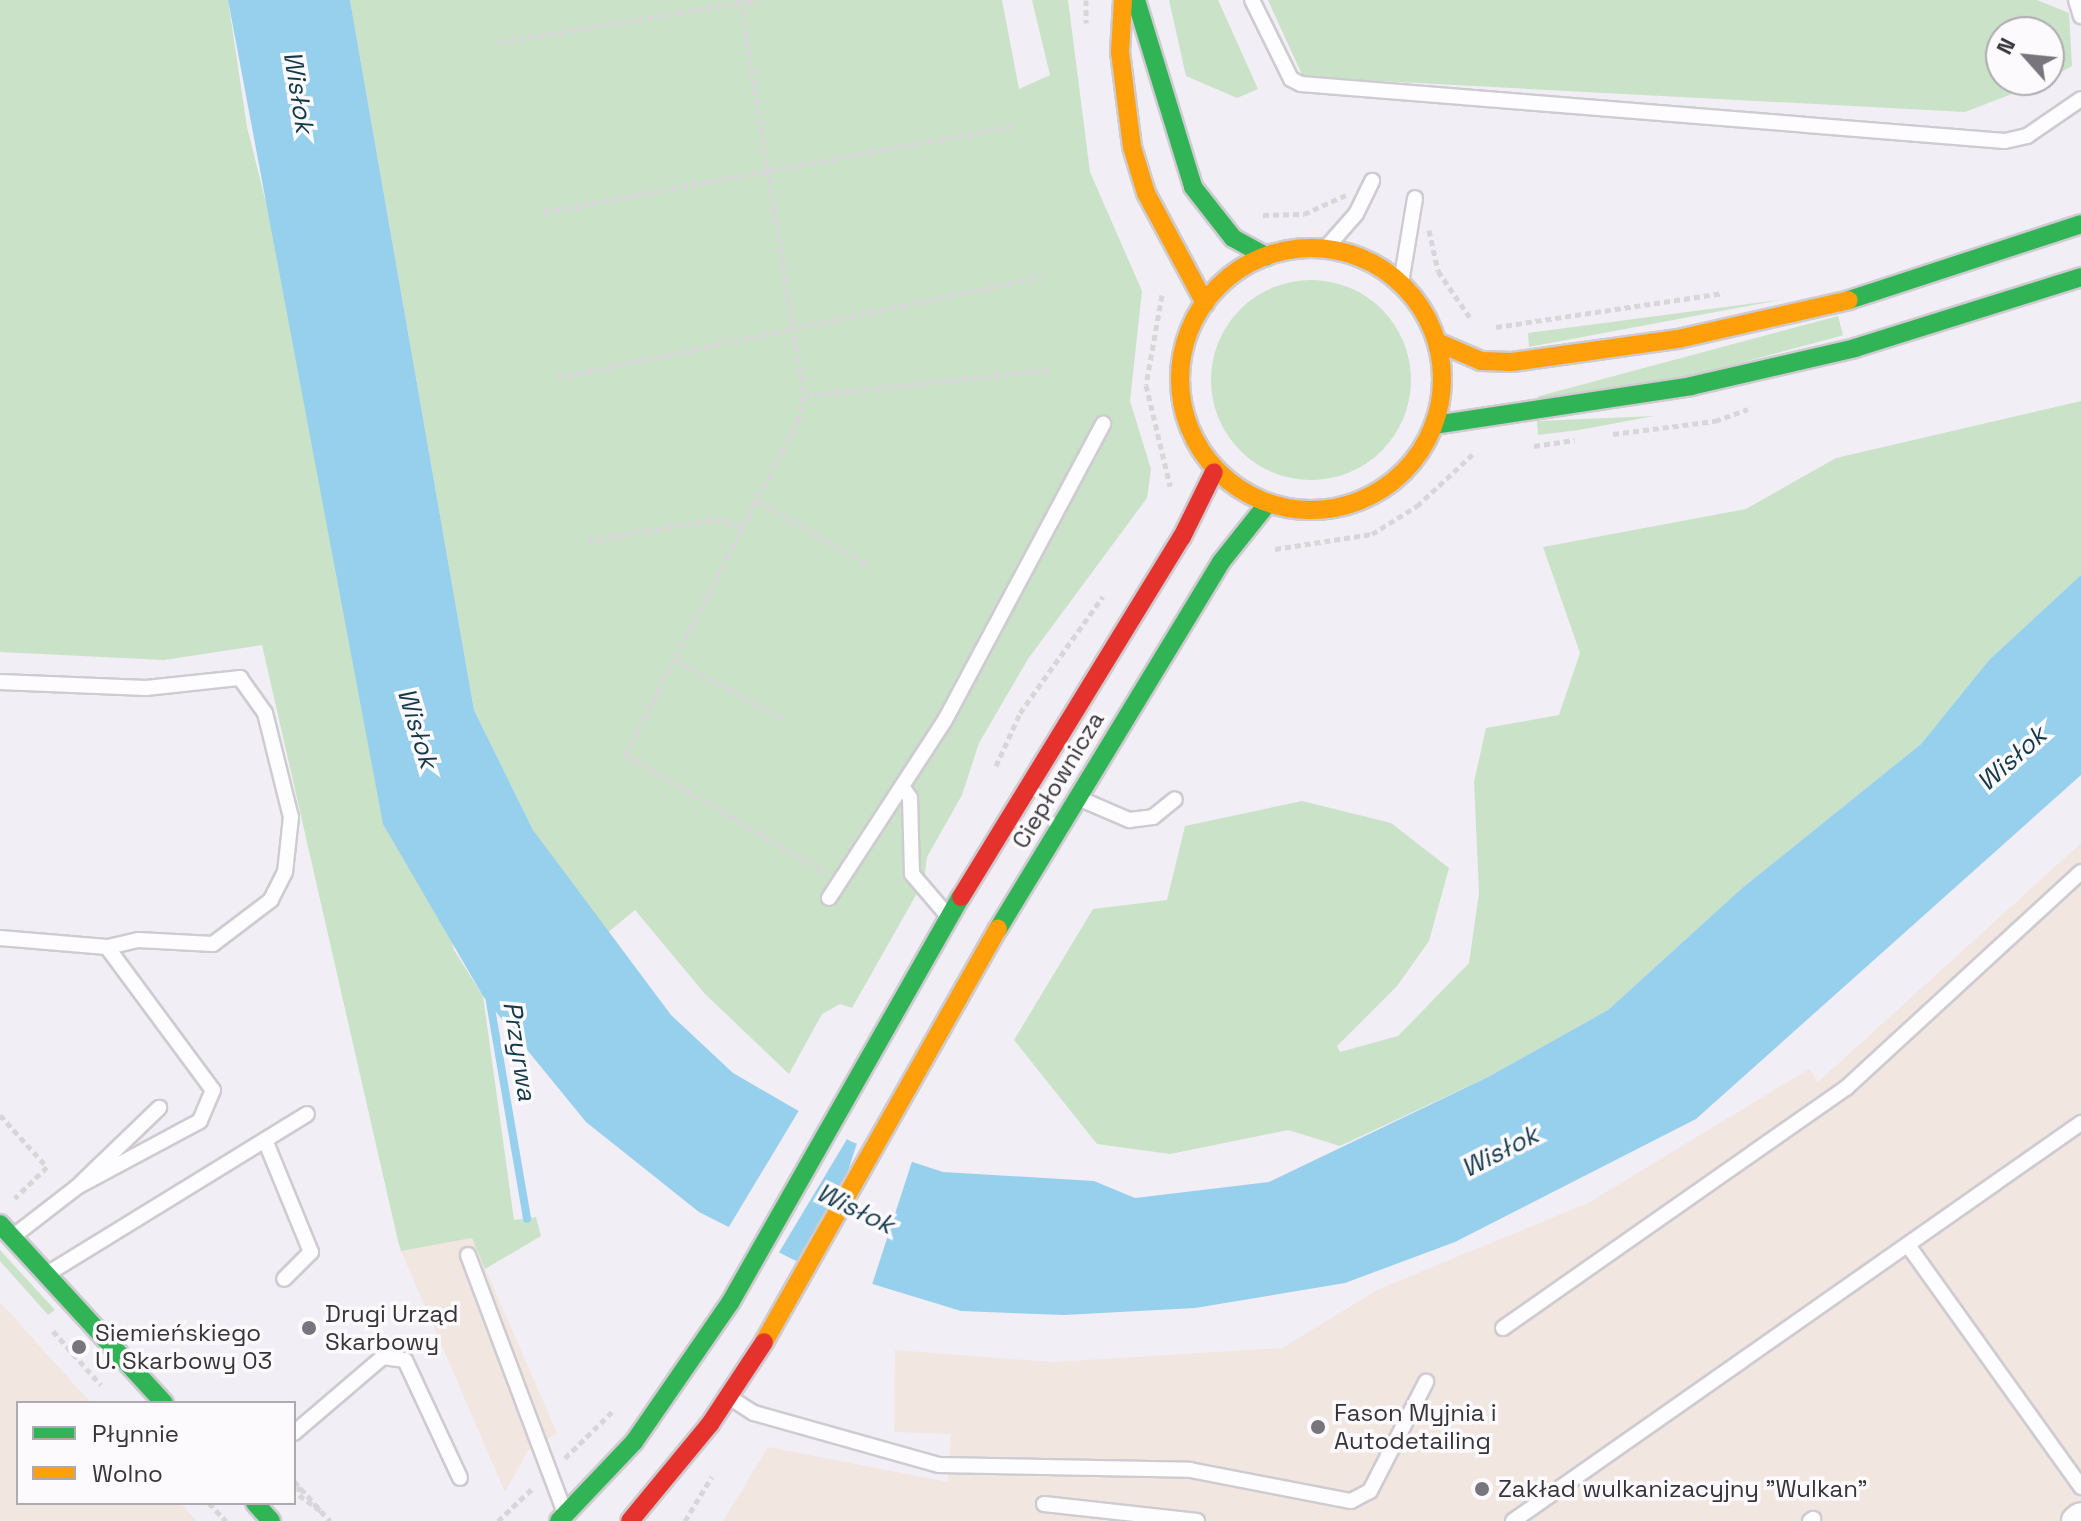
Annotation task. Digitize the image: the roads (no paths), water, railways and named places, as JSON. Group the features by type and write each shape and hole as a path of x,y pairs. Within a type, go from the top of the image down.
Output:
{"main road":[{"path":"1123,0 1120,52 1132,147 1146,193 1205,303"},
{"path":"1136,0 1193,187 1233,238 1266,256"},
{"path":"1437,342 1481,361 1512,362 1678,339 1840,303 2081,224"},
{"path":"1326,248 1366,260 1401,283 1437,342 1441,398 1434,425 1414,460 1372,493 1308,510 1268,503 1214,472 1183,407 1181,370 1205,303 1221,283 1266,256 1326,248"},
{"path":"1434,425 1691,386 1855,348 2081,277"},
{"name":"Ciepłownicza","path":"562,1518 677,1387 730,1303 950,918 1214,472"},
{"name":"Ciepłownicza","path":"630,1521 728,1397 773,1327 1074,796 1221,562 1268,503"},
{"path":"6,1231 162,1401"},
{"path":"257,1505 271,1521"}],"lane":[{"path":"1252,0 1291,79 1301,84 2005,141 2027,136 2081,99"},
{"path":"2076,0 2081,16"},
{"path":"1326,248 1363,202 1372,181"},
{"path":"1401,283 1406,219 1415,198"},
{"path":"829,898 902,786 1103,424"},
{"path":"0,682 146,688 240,678 254,687 265,713 291,817 285,872 271,900 213,944 138,940 107,947 0,938"},
{"path":"902,786 910,798 912,874 950,918"},
{"path":"1074,796 1129,820 1153,817 1175,799"},
{"path":"1503,1328 1846,1088 2081,872"},
{"path":"6,1231 77,1187 200,1121 213,1090 107,947"},
{"path":"77,1187 159,1108"},
{"path":"47,1275 307,1114"},
{"path":"1513,1521 1910,1248 2081,1123"},
{"path":"265,1140 311,1252 284,1279"},
{"path":"1910,1248 2081,1487"},
{"path":"468,1255 549,1473 562,1518"},
{"path":"296,1431 383,1357 405,1360 460,1478"},
{"path":"728,1397 754,1413 939,1465 1190,1470 1351,1501 1370,1491 1426,1382"},
{"path":"1044,1504 1197,1521"}],"water":[{"name":"Wisłok","path":"228,0 350,0 474,710 533,830 671,1015 733,1073 852,1142 943,1172 1094,1181 1135,1198 1269,1182 1488,1077 1608,1010 1741,889 1921,744 1989,660 2081,575 2081,775 1696,1119 1455,1242 1345,1283 1195,1308 1064,1315 961,1311 794,1260 699,1212 586,1122 483,996 383,824"}],"waterway":[{"name":"Przyrwa","path":"489,996 527,1219"}],"place":[{"name":"Drugi Urząd Skarbowy","path":"309,1328"},
{"name":"Siemieńskiego U. Skarbowy 03","path":"79,1347"},
{"name":"Fason Myjnia i Autodetailing","path":"1318,1427"},
{"name":"Zakład wulkanizacyjny \"Wulkan\"","path":"1482,1489"}]}
